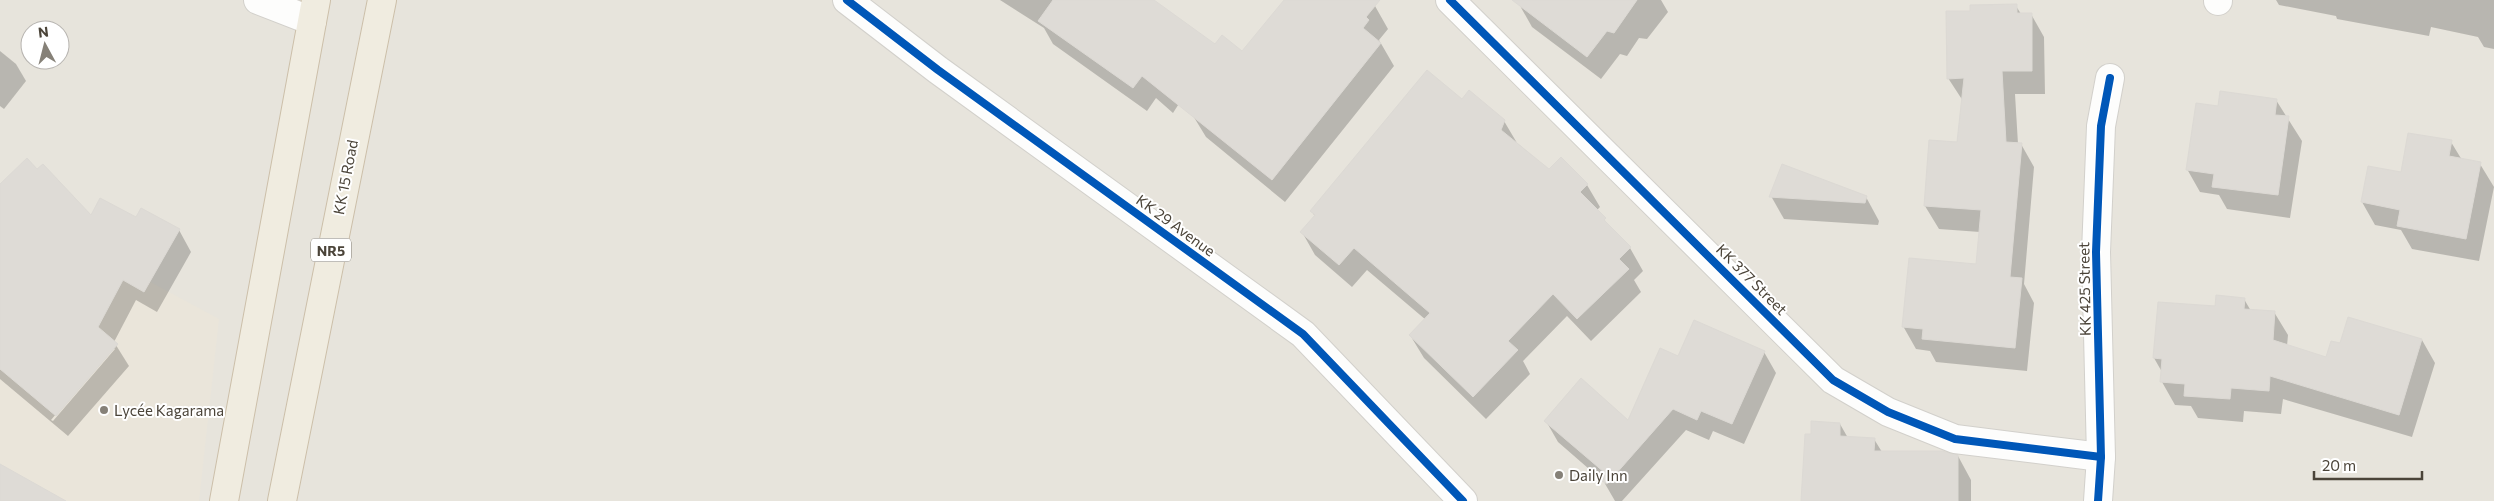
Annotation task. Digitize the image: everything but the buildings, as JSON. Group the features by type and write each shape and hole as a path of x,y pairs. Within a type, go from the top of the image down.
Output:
{"highway":[{"name":"KK 15 Road","path":"282,501 382,0"},
{"path":"224,501 314,11"}],"street":[{"path":"258,0 314,11"},
{"name":"KK 29 Avenue","path":"847,0 938,70 1303,334 1464,501"},
{"name":"KK 377 Street","path":"1450,0 1833,380 1888,412 1955,439 2101,457"},
{"name":"KK 425 Street","path":"2098,501 2101,457 2096,252 2101,126 2110,78"}],"shaded area":[{"path":"0,0 2494,0 2494,501 0,501"},
{"name":"Lycée Kagarama","path":"0,201 219,319 199,501 0,501"}],"cycle path":[{"path":"847,0 938,70 1303,334 1463,501"},
{"path":"1450,0 1833,380 1888,412 1955,439 2101,457"},
{"path":"2098,501 2101,457 2096,252 2101,126 2110,78"}],"place":[{"name":"Lycée Kagarama","path":"104,410"},
{"name":"Daily Inn","path":"1559,475"}]}
